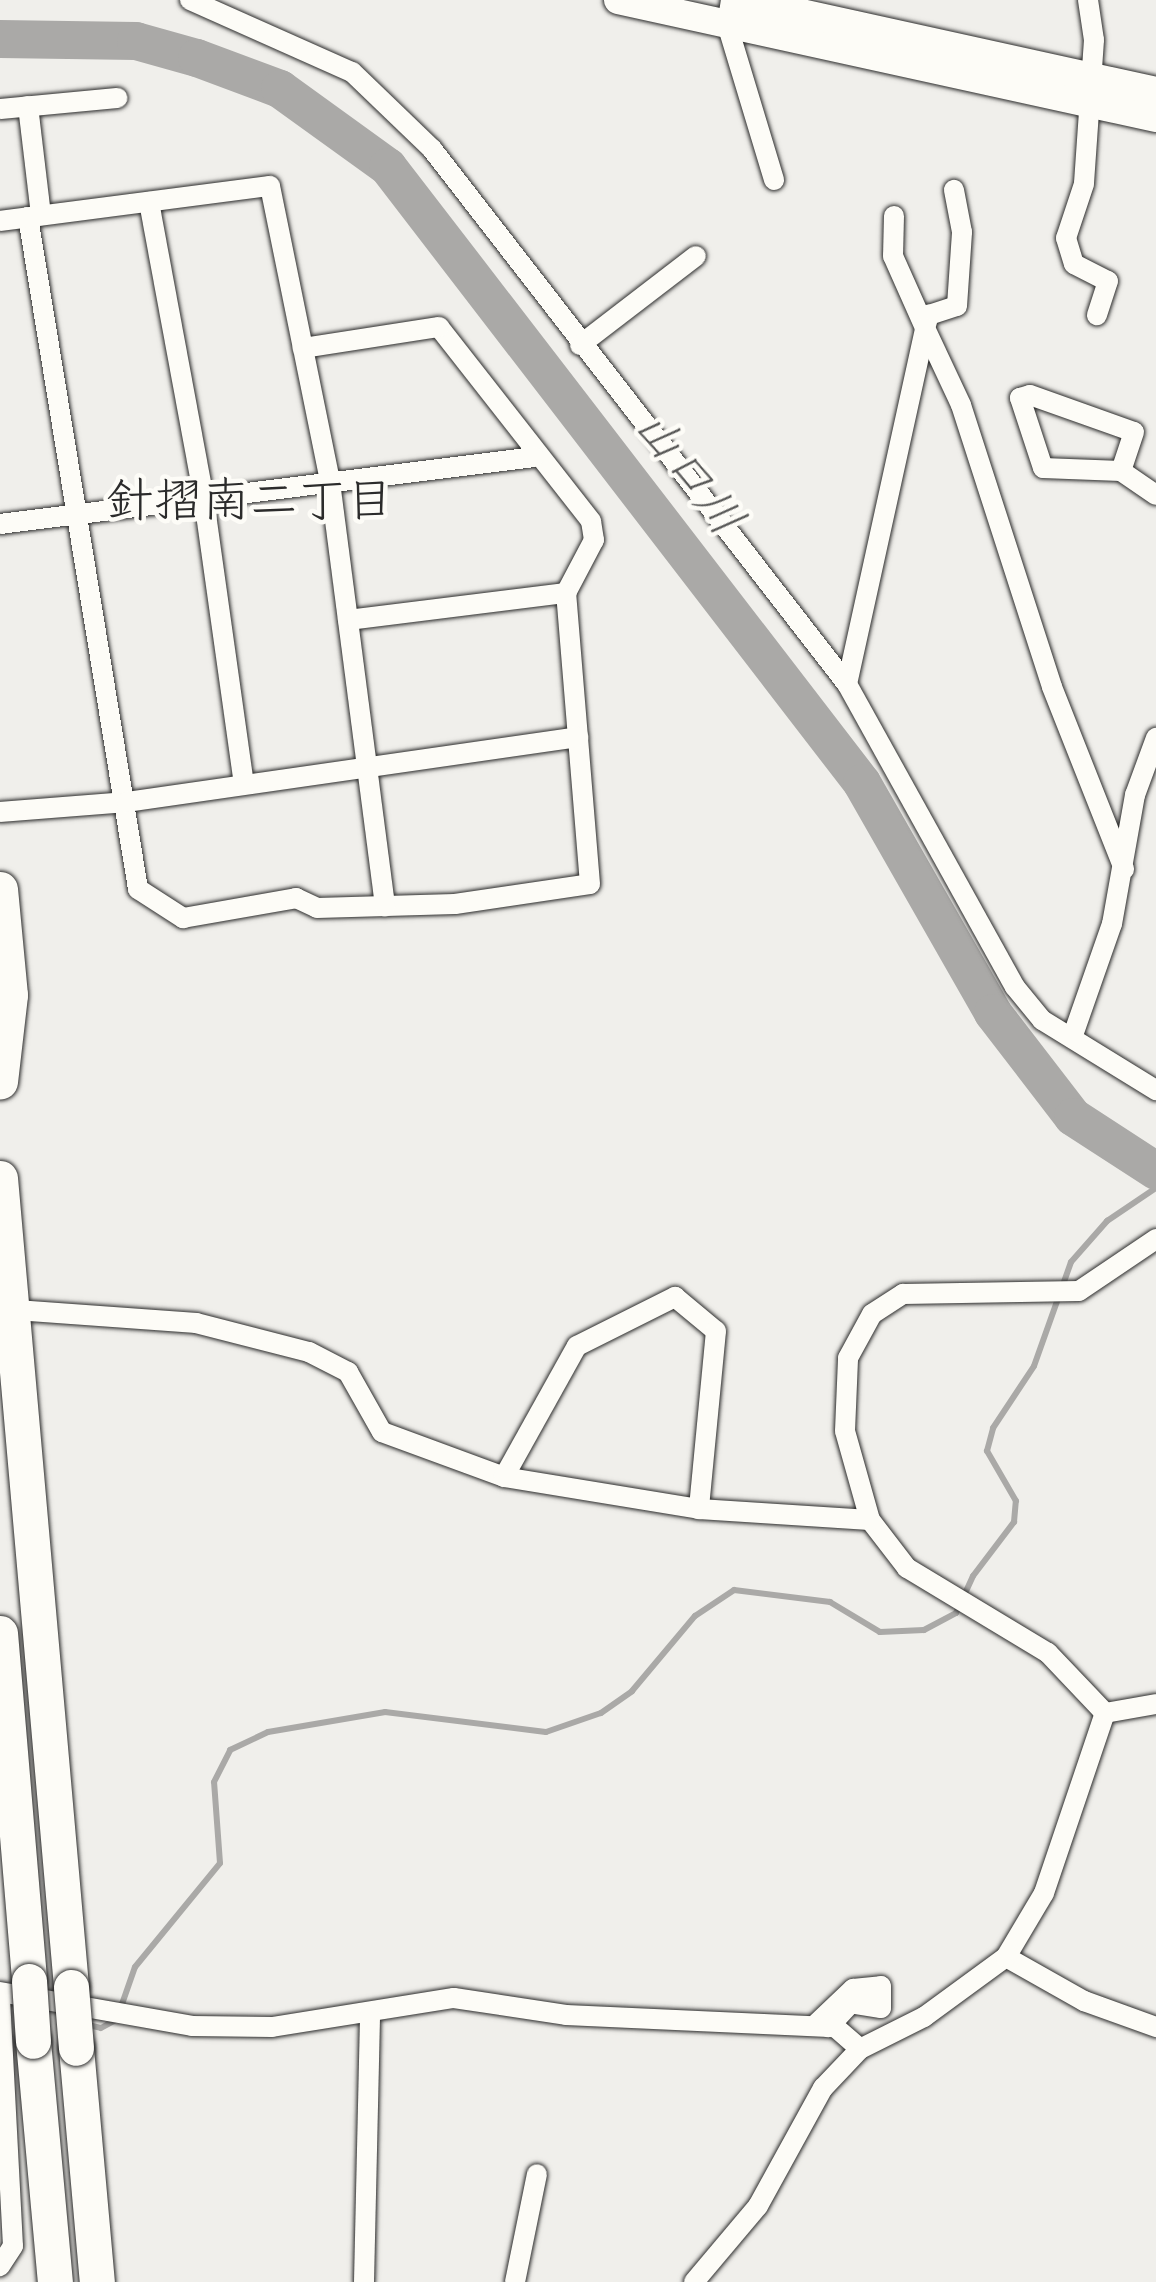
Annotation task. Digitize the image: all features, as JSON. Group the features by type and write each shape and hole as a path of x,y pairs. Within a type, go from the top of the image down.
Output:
{"highway":[{"path":"0,889 10,995 0,1080"},
{"path":"0,1178 7,1310 97,2282"},
{"path":"0,1633 10,1990 33,2041 55,2282"}],"main road":[{"path":"618,0 729,12 1088,89 1156,91"},
{"path":"742,0 1088,89 1156,118"}],"street":[{"path":"190,0 352,72 432,149 580,345 847,684 1015,987 1042,1020 1156,1090"},
{"path":"1088,0 1084,184 1066,238 1074,264 1108,281 1097,316"},
{"path":"729,12 774,180"},
{"path":"0,109 117,98"},
{"path":"28,106 34,216 138,889 183,918 296,898 317,908 385,906 590,884 566,592 594,540 591,521 534,457 439,327 303,348"},
{"path":"0,221 270,186 330,482 385,906"},
{"path":"847,684 917,338 930,316 957,306 962,232 954,190"},
{"path":"149,202 204,500 244,784"},
{"path":"894,216 893,256 961,405 1052,688 1124,869"},
{"path":"580,345 696,256"},
{"path":"1121,472 1134,432 1030,395 1020,398 1042,468 1121,472 1156,495"},
{"path":"0,524 534,457"},
{"path":"348,620 566,592"},
{"path":"0,812 127,802 578,736"},
{"path":"1072,1038 1124,869 1135,795 1156,738"},
{"path":"1104,1712 1048,1653 907,1568 870,1520 843,1389 848,1358 872,1314 903,1294 1078,1291 1156,1239"},
{"path":"504,1477 577,1346 675,1296 716,1331 699,1508"},
{"path":"7,1310 196,1322 310,1352 348,1372 382,1432 504,1477 699,1508 870,1520"},
{"path":"1104,1712 1156,1704"},
{"path":"694,2282 758,2206 824,2088 860,2049 924,2016 1006,1957 1044,1892 1104,1712"},
{"path":"1006,1957 1084,2001 1156,2027"},
{"path":"0,2266 13,2246 10,1990 192,2026 272,2028 454,1998 566,2015 822,2027 860,2049"},
{"path":"364,2282 370,2014"},
{"path":"515,2282 537,2174"}],"waterway":[{"name":"山口川","path":"0,39 136,41 197,58 280,89 388,167 862,783 993,1013 1073,1117 1156,1171"},
{"path":"121,2007 135,1967 220,1863 214,1782 230,1750 268,1732 385,1712 546,1732 601,1713 632,1691 695,1616 734,1590 830,1602 880,1632 924,1630 956,1613 973,1576 1014,1522 1016,1501 987,1451 993,1428 1034,1366 1071,1262 1107,1221 1156,1188"},
{"path":"84,2024 101,2028 117,2019"}],"district":[{"name":"針摺南二丁目","path":"250,505"}]}
